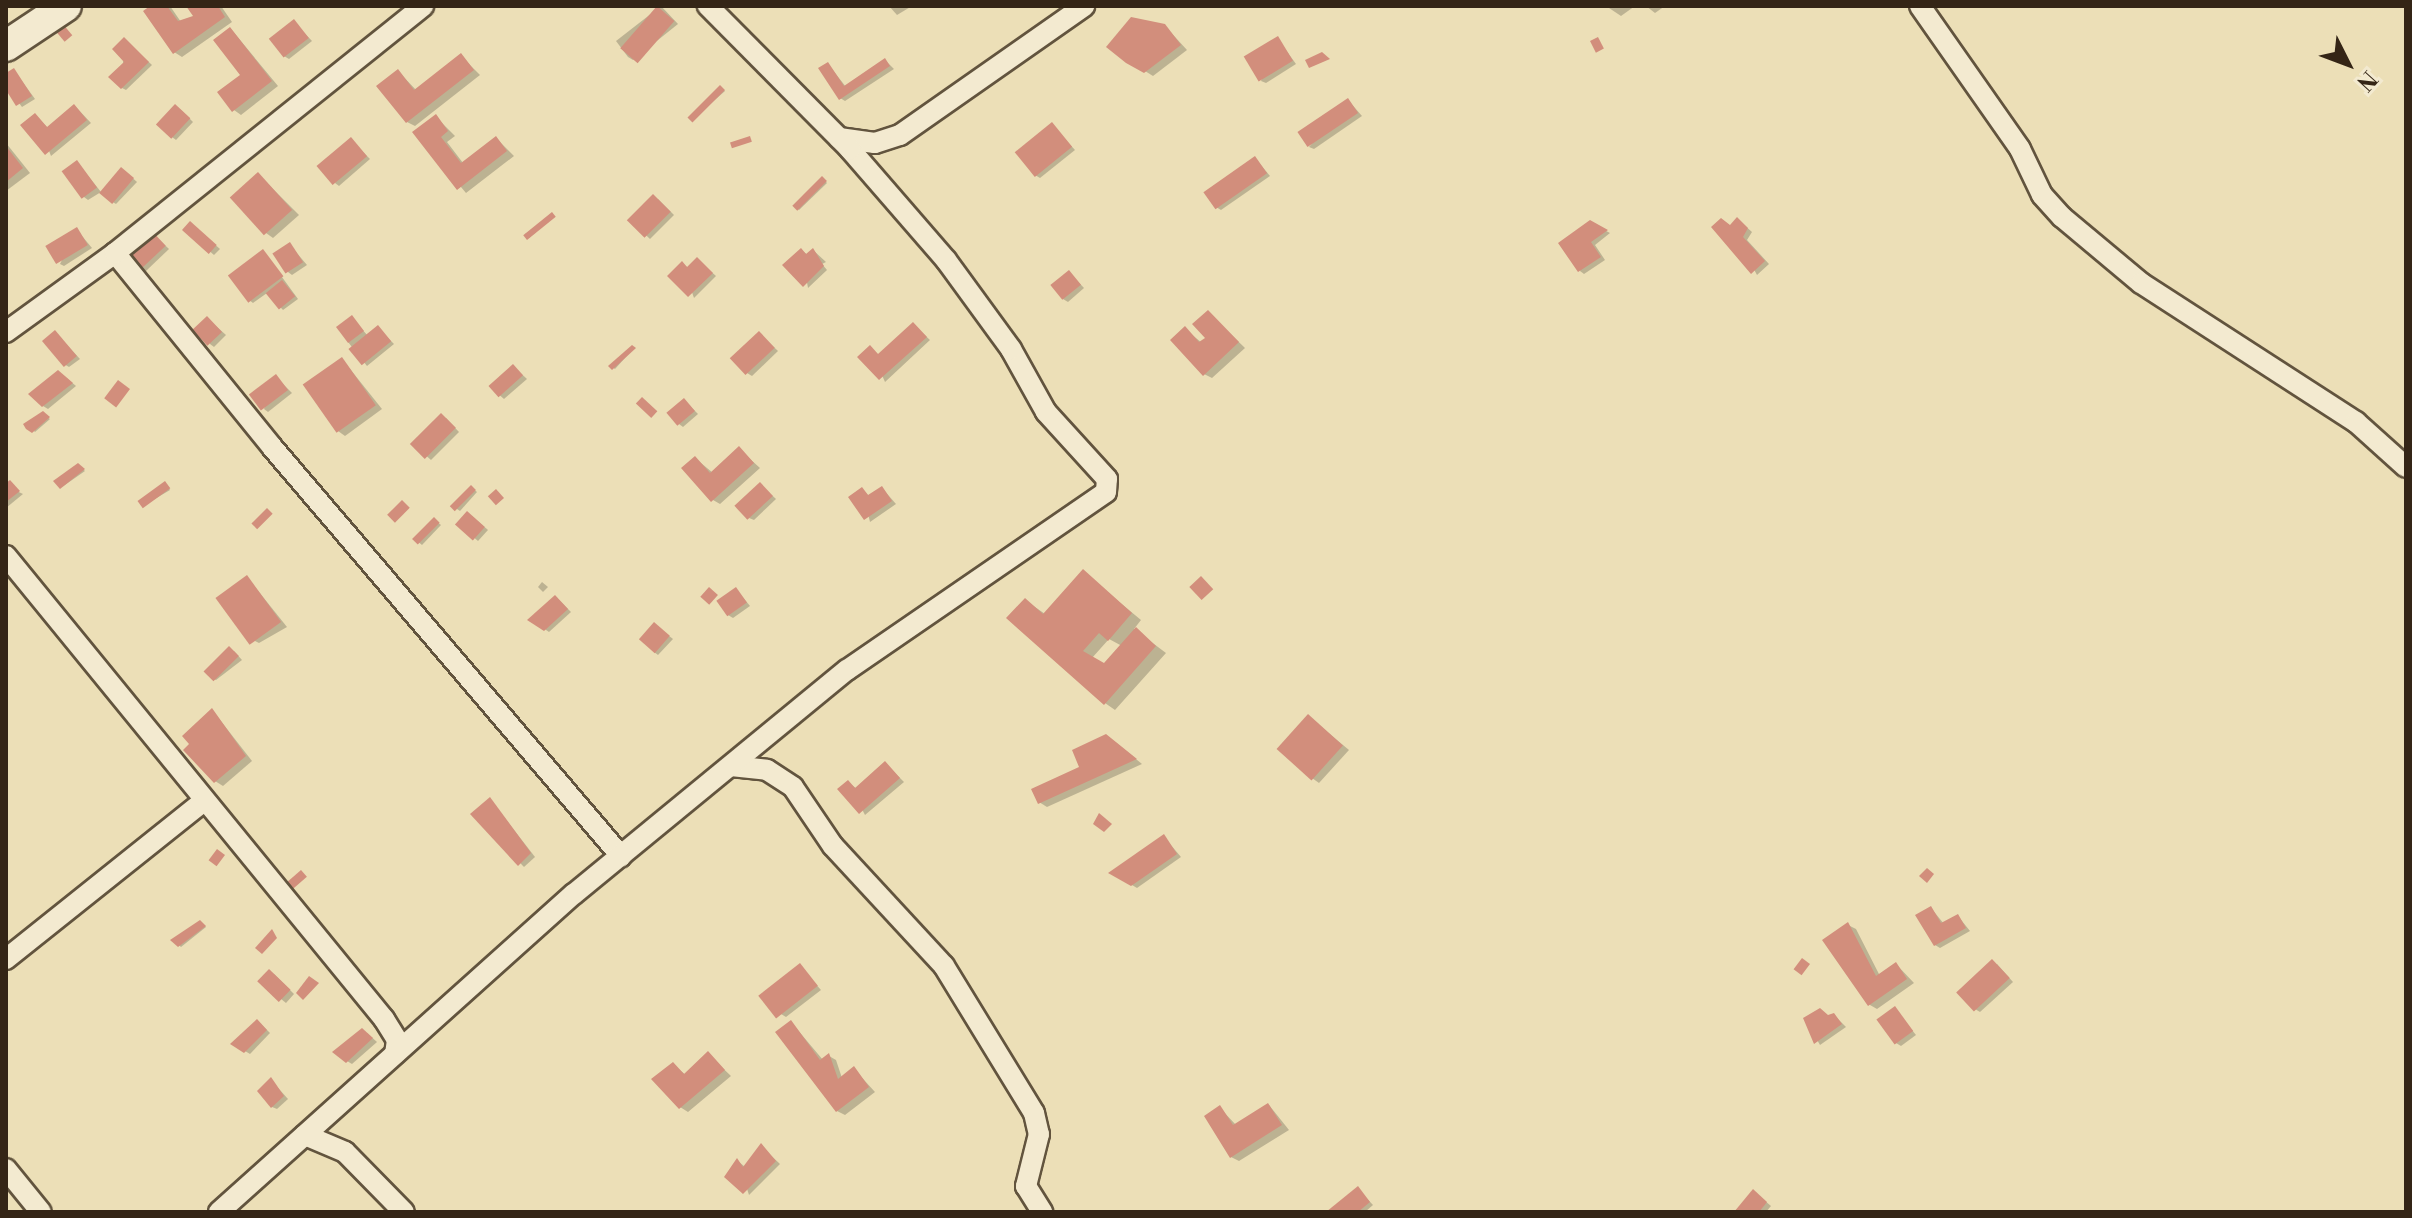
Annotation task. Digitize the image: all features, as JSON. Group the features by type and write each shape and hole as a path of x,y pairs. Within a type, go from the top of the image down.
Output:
{"street":[{"path":"6,46 66,6"},
{"path":"6,332 115,253 423,6"},
{"path":"219,1212 621,856 847,670 1106,492 1107,479 1046,412 1011,349 946,260 839,138 708,6"},
{"path":"839,138 875,143 900,135 1084,6"},
{"path":"1920,6 2020,149 2042,195 2062,217 2141,283 2356,422 2406,467"},
{"path":"115,253 272,447 621,856"},
{"path":"6,556 384,1019 397,1040 395,1054"},
{"path":"731,766 767,770 793,787 833,846 944,966 1034,1113 1039,1134 1026,1186 1042,1212"},
{"path":"6,959 204,801"},
{"path":"305,1135 345,1152 404,1212"},
{"path":"6,1169 41,1212"}],"building":[{"path":"150,6 167,6 178,21 193,16 186,6 218,6 225,17 173,54 143,11"},
{"path":"657,6 674,21 638,63 620,48"},
{"path":"1131,17 1165,24 1181,45 1144,73 1106,47"},
{"path":"294,19 309,38 284,58 269,39"},
{"path":"62,23 72,35 65,42 54,29"},
{"path":"230,27 272,81 232,112 217,92 240,75 213,40"},
{"path":"1278,36 1293,61 1259,81 1244,57"},
{"path":"124,37 149,62 121,89 108,77 124,62 112,49"},
{"path":"1598,37 1604,49 1596,53 1590,41"},
{"path":"1322,52 1330,59 1309,68 1305,60"},
{"path":"461,53 474,70 406,123 376,86 398,69 414,90"},
{"path":"885,58 890,66 839,100 818,68 828,62 844,86"},
{"path":"14,68 32,96 16,106 6,90 6,73"},
{"path":"720,85 725,90 692,122 687,118"},
{"path":"1348,98 1358,113 1307,147 1297,132"},
{"path":"74,104 87,120 45,155 20,125 35,113 47,127"},
{"path":"175,104 190,118 171,139 156,124"},
{"path":"436,114 448,131 441,137 461,163 496,136 507,151 457,190 412,132"},
{"path":"1052,122 1072,147 1035,177 1015,152"},
{"path":"750,136 752,142 732,148 730,142"},
{"path":"351,137 367,156 333,185 317,166"},
{"path":"6,146 23,168 6,182"},
{"path":"1255,156 1267,173 1215,209 1203,192"},
{"path":"77,160 97,188 82,199 62,171"},
{"path":"121,167 134,178 112,204 99,193"},
{"path":"258,172 292,210 264,235 230,197"},
{"path":"822,176 827,181 797,211 792,206"},
{"path":"653,194 671,212 645,238 627,220"},
{"path":"552,212 556,217 527,240 523,235"},
{"path":"1737,217 1748,228 1743,237 1765,261 1751,274 1711,227 1721,218 1730,225"},
{"path":"1590,220 1608,230 1591,242 1601,257 1578,272 1558,243"},
{"path":"190,221 217,245 209,254 182,230"},
{"path":"77,227 88,245 56,264 45,246"},
{"path":"150,229 166,246 140,270 124,253"},
{"path":"290,242 303,262 285,274 272,253"},
{"path":"801,248 806,254 813,248 824,266 803,287 782,265"},
{"path":"263,249 283,276 248,303 228,275"},
{"path":"697,257 713,273 688,297 667,276 682,261 687,267"},
{"path":"1069,270 1081,285 1062,300 1050,285"},
{"path":"282,280 295,296 279,310 266,293"},
{"path":"1208,310 1239,342 1203,376 1170,340 1185,326 1199,342 1205,338 1192,324"},
{"path":"352,315 364,331 348,343 336,327"},
{"path":"207,316 222,332 207,346 192,330"},
{"path":"913,322 927,337 879,380 857,357 870,345 878,354"},
{"path":"378,325 391,341 362,365 348,349"},
{"path":"55,330 77,356 64,367 42,341"},
{"path":"759,331 775,348 745,375 730,358"},
{"path":"632,345 636,348 612,370 608,366"},
{"path":"342,357 376,405 337,433 303,385"},
{"path":"513,364 523,375 499,397 488,386"},
{"path":"58,370 73,383 42,407 28,394"},
{"path":"276,374 288,390 261,410 249,394"},
{"path":"118,380 130,389 116,407 104,398"},
{"path":"642,397 657,411 651,418 636,404"},
{"path":"684,398 695,411 677,426 666,413"},
{"path":"43,411 50,417 32,433 26,429 23,424"},
{"path":"441,413 456,428 425,459 410,444"},
{"path":"739,446 754,463 711,502 681,468 695,456 710,473"},
{"path":"78,463 85,469 60,489 53,481"},
{"path":"10,480 20,491 6,502 6,483"},
{"path":"165,481 170,488 143,508 137,501"},
{"path":"760,482 773,496 747,520 734,506"},
{"path":"471,485 476,490 455,511 450,506"},
{"path":"882,486 892,501 864,520 848,497 862,487 868,495"},
{"path":"496,489 504,498 496,505 488,496"},
{"path":"402,500 410,508 395,523 387,515"},
{"path":"267,508 273,514 257,529 251,524"},
{"path":"467,511 485,527 473,540 455,524"},
{"path":"434,517 440,523 418,545 412,539"},
{"path":"1083,569 1132,613 1108,641 1099,633 1083,651 1104,663 1136,627 1156,646 1104,705 1006,618 1025,598 1043,614"},
{"path":"247,575 281,622 250,645 215,598"},
{"path":"1201,576 1213,589 1202,600 1189,587"},
{"path":"709,587 718,595 709,605 700,597"},
{"path":"736,587 747,603 727,616 716,601"},
{"path":"555,595 568,609 544,631 527,620"},
{"path":"654,622 670,636 655,653 639,639"},
{"path":"229,646 239,656 213,681 204,671"},
{"path":"212,708 246,756 214,783 183,750 189,744 182,736"},
{"path":"1308,714 1343,745 1311,780 1277,749"},
{"path":"1106,734 1137,759 1038,804 1031,789 1079,767 1072,750"},
{"path":"885,761 900,778 859,814 837,789 848,780 855,788"},
{"path":"490,797 531,853 518,866 470,814"},
{"path":"1099,813 1112,824 1104,832 1093,824"},
{"path":"1164,834 1177,854 1131,886 1108,873"},
{"path":"217,849 225,855 217,866 209,860"},
{"path":"1927,868 1934,874 1927,883 1919,876"},
{"path":"301,870 307,877 289,893 283,886"},
{"path":"1931,906 1941,923 1958,914 1966,928 1934,946 1915,915"},
{"path":"200,920 206,926 178,947 170,940"},
{"path":"1848,922 1876,976 1896,962 1907,979 1868,1006 1822,940"},
{"path":"272,929 277,938 262,954 255,948"},
{"path":"1802,958 1810,964 1802,975 1794,969"},
{"path":"1992,959 2010,978 1974,1011 1956,992"},
{"path":"800,963 818,986 776,1018 758,996"},
{"path":"269,969 291,990 279,1002 257,981"},
{"path":"309,976 319,983 303,1000 296,993"},
{"path":"1895,1006 1913,1031 1895,1045 1876,1020"},
{"path":"1820,1008 1828,1015 1834,1013 1842,1024 1814,1044 1803,1018"},
{"path":"257,1019 267,1030 244,1053 230,1044"},
{"path":"791,1020 820,1060 829,1053 838,1079 854,1066 869,1087 836,1112 775,1032"},
{"path":"362,1028 373,1038 346,1063 332,1052"},
{"path":"708,1051 725,1070 679,1109 651,1079 673,1062 684,1074"},
{"path":"271,1077 284,1096 271,1108 257,1091"},
{"path":"1268,1103 1282,1125 1230,1158 1204,1116 1220,1105 1233,1125"},
{"path":"761,1143 776,1161 743,1194 724,1177 737,1158 743,1167"},
{"path":"1358,1186 1370,1202 1358,1212 1326,1212"},
{"path":"1753,1189 1767,1202 1759,1212 1734,1212"}]}
